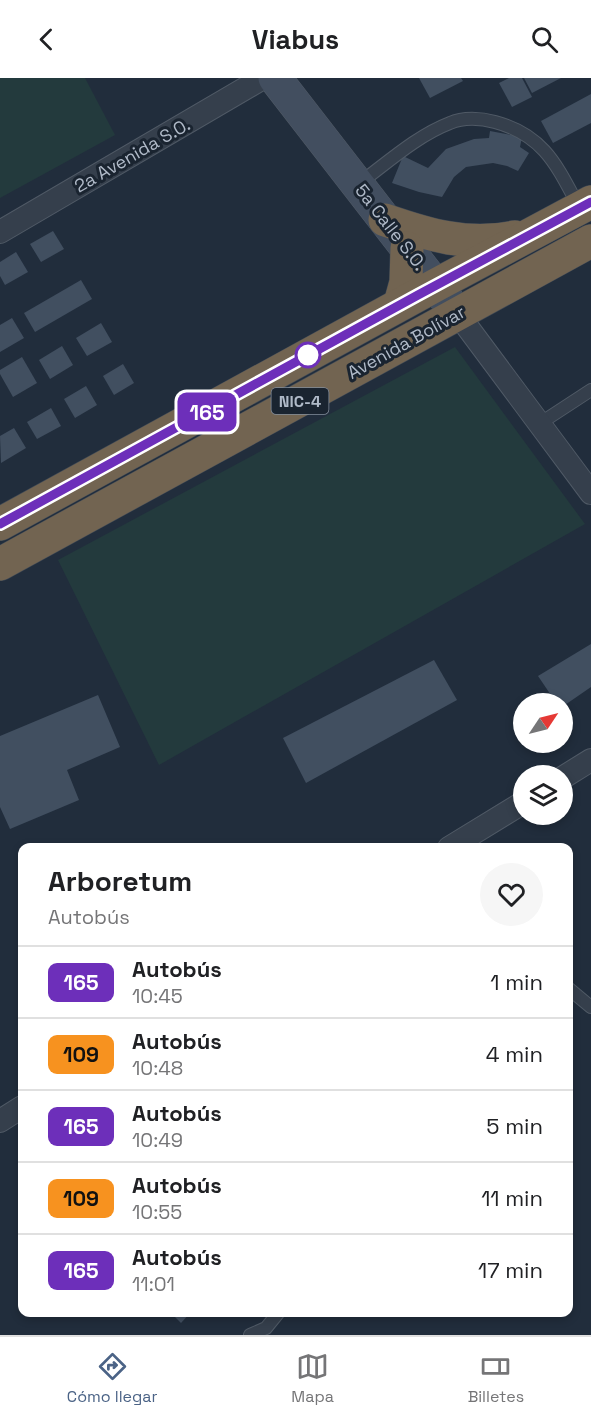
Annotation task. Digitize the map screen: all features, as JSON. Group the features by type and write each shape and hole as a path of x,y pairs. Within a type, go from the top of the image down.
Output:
{"highway":[{"name":"Avenida Bolívar","path":"0,524 585,205"},
{"path":"385,220 446,239 501,240 531,234"},
{"name":"Avenida Bolívar","path":"0,564 591,241"},
{"path":"400,304 406,282 407,248"}],"street":[{"name":"2a Avenida S.O.","path":"0,232 263,78"},
{"name":"5a Calle S.O.","path":"275,78 457,313 591,494"},
{"path":"573,771 591,760"},
{"path":"457,843 513,809"},
{"path":"0,1121 18,1110"}],"lane":[{"path":"357,185 414,143 450,122 468,119 487,120 523,132 538,142 585,205"},
{"path":"539,424 591,390"},
{"path":"573,992 591,1007"},
{"path":"250,1335 266,1328 275,1317"}],"green space":[{"path":"0,78 85,78 115,135 0,198"},
{"path":"455,347 585,524 159,765 58,560"}],"building":[{"path":"419,78 461,78 463,81 430,98"},
{"path":"509,78 522,78 532,97 512,107 499,83"},
{"path":"524,78 561,78 532,93"},
{"path":"591,94 591,123 553,143 541,121"},
{"path":"490,131 522,137 520,147 529,153 518,171 493,163 466,167 454,177 442,197 392,183 403,156 428,168 446,149 474,139 489,138"},
{"path":"53,231 64,249 41,262 30,244"},
{"path":"16,252 28,272 5,285 0,276 0,262"},
{"path":"81,280 92,299 35,332 24,313"},
{"path":"12,318 24,338 0,352 0,325"},
{"path":"101,323 112,342 87,356 76,338"},
{"path":"62,346 73,365 50,379 39,360"},
{"path":"22,357 37,383 13,397 0,370"},
{"path":"123,364 134,383 114,395 103,376"},
{"path":"86,386 97,405 75,418 64,399"},
{"path":"51,408 61,426 37,439 27,422"},
{"path":"14,428 26,448 1,463 0,436"},
{"path":"591,644 591,687 573,699 573,693 550,693 538,676"},
{"path":"434,660 457,700 306,783 283,738"},
{"path":"98,695 120,747 67,770 79,800 10,829 0,807 0,736"},
{"path":"175,1317 186,1317 181,1323"}],"bus line":[{"name":"165","path":"0,524 591,202"}]}
